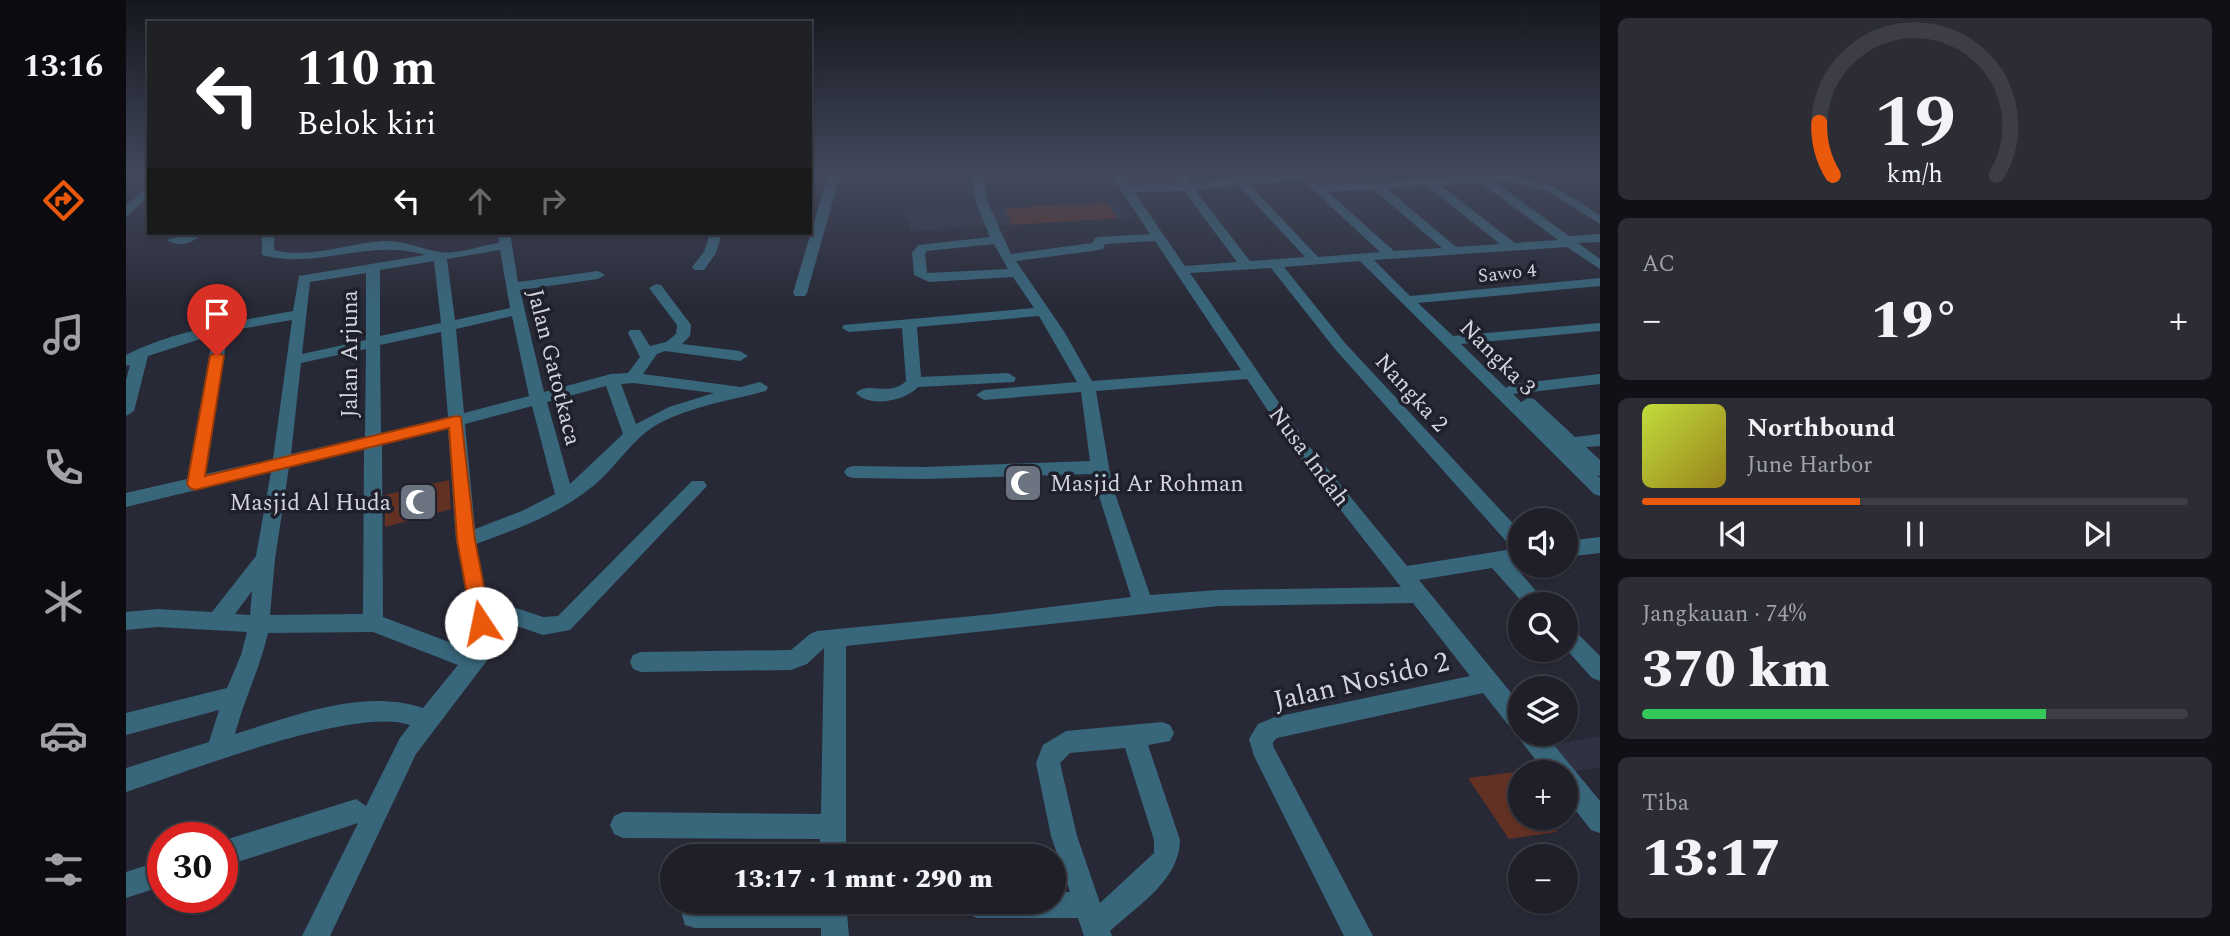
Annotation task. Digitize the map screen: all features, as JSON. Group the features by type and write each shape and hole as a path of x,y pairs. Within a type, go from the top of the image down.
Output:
{"street":[{"path":"800,293 821,219"},
{"path":"990,219 1017,273 1041,312 1059,332 1087,386 1094,412 1098,467 1143,604"},
{"name":"Nusa Indah","path":"1146,219 1302,449 1508,707"},
{"path":"1212,219 1247,266"},
{"path":"1275,219 1314,261"},
{"path":"1351,219 1392,256"},
{"path":"1415,219 1453,251"},
{"path":"1476,219 1512,247"},
{"path":"1538,219 1600,264"},
{"path":"173,240 190,239 195,235"},
{"path":"268,235 267,251 273,254 309,254 401,239 440,256"},
{"path":"699,267 710,253 715,235"},
{"path":"1009,258 1093,247 1098,246 1099,241 1158,237"},
{"path":"1180,270 1368,258 1600,238"},
{"path":"219,750 234,696 252,654 259,624 265,559 295,360 302,281 373,266 440,256 504,240"},
{"name":"Jalan Gatotkaca","path":"504,240 538,400 565,498"},
{"path":"999,240 923,248 918,253 921,275 929,278 1017,273"},
{"path":"440,256 449,324 466,540 477,600 480,655"},
{"name":"Nangka 3","path":"1368,258 1563,444 1600,489"},
{"name":"Nangka 2","path":"1275,264 1340,346 1508,531"},
{"name":"Jalan Arjuna","path":"373,266 373,623"},
{"path":"512,287 598,275"},
{"name":"Sawo 4","path":"1413,300 1600,282"},
{"path":"656,288 684,325 683,336 670,346"},
{"path":"295,360 519,310"},
{"path":"849,328 1041,312"},
{"path":"126,361 141,352 221,330 299,314"},
{"path":"864,393 892,396 909,389 914,382 909,324"},
{"path":"1456,341 1600,327"},
{"path":"195,484 221,330"},
{"path":"635,332 648,357"},
{"path":"1456,341 1513,389 1563,444 1600,470"},
{"path":"633,378 657,347 670,346 740,356"},
{"path":"126,411 141,352"},
{"path":"984,395 1249,374"},
{"path":"126,500 456,421 611,379 633,378 742,392"},
{"path":"914,382 1008,378"},
{"path":"611,379 632,436"},
{"path":"1513,389 1600,379"},
{"path":"466,540 525,518 565,498 606,465 632,436 647,424 672,413 760,387"},
{"path":"1563,444 1600,440"},
{"path":"853,472 925,473 1098,467"},
{"path":"477,600 543,626 563,624 698,486"},
{"path":"1403,575 1508,556"},
{"path":"1495,558 1526,592"},
{"path":"218,621 265,559"},
{"path":"641,662 791,660 799,657 817,639 993,624 1143,604 1264,595 1420,595"},
{"path":"312,934 408,746 510,615"},
{"path":"126,621 157,618 259,624 373,623 480,655"},
{"path":"832,844 835,638"},
{"path":"1578,648 1600,671"},
{"name":"Jalan Nosido 2","path":"1359,936 1262,748 1261,739 1266,732 1275,728 1488,682"},
{"path":"126,724 234,696"},
{"path":"126,780 294,727 352,713 391,711 426,720"},
{"path":"1092,922 1065,836 1048,763 1051,753 1066,742 1162,733"},
{"path":"1038,914 1092,922 1162,865 1167,855 1167,840 1133,736"},
{"path":"1539,746 1550,760"},
{"path":"1578,794 1600,821"},
{"path":"238,849 356,811"},
{"path":"623,825 832,827"},
{"path":"126,885 147,878"},
{"path":"695,915 834,917"}],"shaded area":[{"path":"907,219 1106,219 911,231"},
{"path":"1600,736 1600,767 1578,771 1578,760 1562,760 1551,746 1578,746 1578,740"}],"building":[{"path":"1009,219 1107,219 1012,225"},
{"path":"1006,479 1028,479 1033,493 1015,495"},
{"name":"Masjid Al Huda","path":"449,480 451,509 385,527 385,495"},
{"path":"1508,773 1508,830 1557,832 1509,839 1468,778"}],"place":[{"name":"Masjid Ar Rohman","path":"1023,483"},
{"name":"Masjid Al Huda","path":"418,502"}],"route":[{"path":"217,356 195,484 456,421 466,540 481,623"}]}
